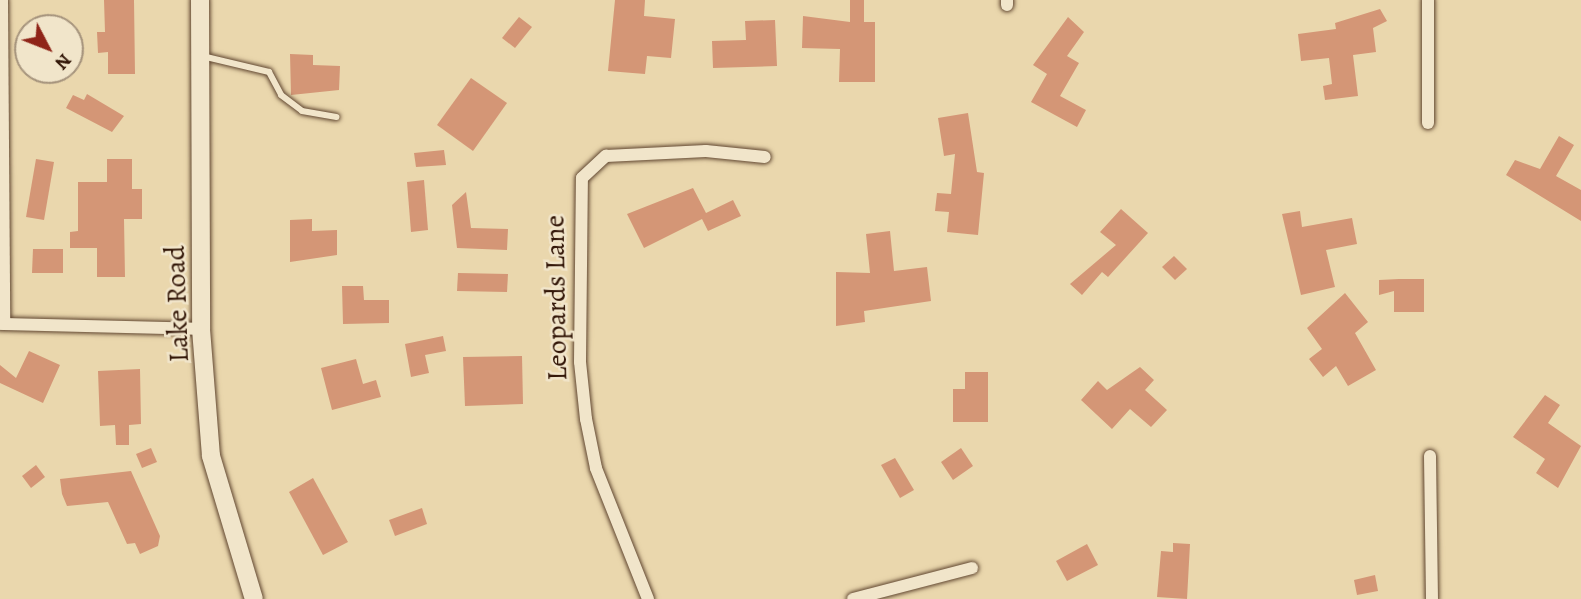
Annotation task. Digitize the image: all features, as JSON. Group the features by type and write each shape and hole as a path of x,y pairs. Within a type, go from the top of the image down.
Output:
{"main road":[{"name":"Lake Road","path":"200,0 201,329 211,456 254,599"}],"street":[{"path":"2,0 2,324 201,329"},
{"path":"1428,0 1428,123"},
{"name":"Leopards Lane","path":"648,599 596,468 586,419 580,362 582,178 606,156 706,151 765,157"},
{"path":"1430,456 1432,599"},
{"path":"853,599 972,568"}],"lane":[{"path":"200,55 269,72 281,95 302,111 336,117"}],"building":[{"path":"104,0 134,0 135,74 108,74 108,52 98,53 97,32 105,32"},
{"path":"615,0 645,0 644,16 675,19 671,58 647,56 645,74 608,71"},
{"path":"850,0 864,0 864,22 875,22 875,82 839,82 840,49 802,48 803,16 850,22"},
{"path":"1380,9 1387,21 1373,28 1376,52 1353,55 1358,96 1325,100 1323,86 1332,84 1329,58 1301,61 1298,34 1336,29 1335,23"},
{"path":"519,17 532,27 515,48 502,38"},
{"path":"1068,17 1084,32 1067,56 1079,63 1060,96 1086,110 1077,127 1031,102 1047,74 1033,65"},
{"path":"775,20 777,66 713,68 712,41 746,40 745,21"},
{"path":"290,54 313,55 313,65 340,66 339,90 291,95"},
{"path":"471,78 507,103 473,151 437,125"},
{"path":"87,94 124,116 112,132 66,108 73,95 84,100"},
{"path":"968,113 977,172 984,173 978,235 947,232 949,212 935,211 937,193 951,194 955,154 944,156 938,118"},
{"path":"1559,136 1574,145 1556,176 1581,190 1581,221 1506,175 1515,160 1540,169"},
{"path":"444,150 446,165 416,167 414,153"},
{"path":"36,159 54,162 44,220 26,217"},
{"path":"107,159 132,159 132,189 142,189 142,219 124,219 125,277 97,277 97,248 70,248 70,232 78,231 78,182 107,182"},
{"path":"424,180 428,230 411,232 407,182"},
{"path":"693,188 706,213 733,200 741,216 708,231 702,219 644,248 627,214"},
{"path":"466,192 471,228 508,229 507,250 457,248 452,205"},
{"path":"1121,209 1148,233 1108,277 1102,272 1082,295 1070,284 1116,245 1100,232"},
{"path":"1300,211 1302,227 1352,218 1357,244 1326,250 1335,287 1301,295 1282,214"},
{"path":"312,219 312,231 337,230 337,255 290,262 290,220"},
{"path":"890,231 894,271 927,267 931,301 864,311 865,322 836,326 836,272 870,273 866,234"},
{"path":"33,249 63,249 63,273 32,273"},
{"path":"1174,256 1187,269 1175,280 1162,267"},
{"path":"458,273 508,274 507,292 457,291"},
{"path":"1424,279 1424,312 1394,312 1394,291 1379,295 1379,280"},
{"path":"342,286 363,286 364,300 389,300 389,323 343,324"},
{"path":"1345,293 1368,322 1355,333 1376,370 1348,386 1336,366 1323,377 1309,359 1322,349 1307,328"},
{"path":"443,336 446,351 425,355 429,373 411,377 405,344"},
{"path":"29,351 60,365 43,403 0,383 0,365 16,378"},
{"path":"522,356 523,404 465,406 463,357"},
{"path":"356,359 363,384 376,380 381,397 332,410 321,368"},
{"path":"1140,367 1154,380 1145,390 1167,410 1151,427 1130,409 1112,429 1081,400 1098,381 1107,390"},
{"path":"140,369 141,424 129,425 129,445 116,445 115,425 100,426 98,371"},
{"path":"965,372 988,372 988,422 953,422 953,389 965,389"},
{"path":"1545,395 1560,405 1548,423 1581,446 1558,488 1536,473 1545,459 1513,437"},
{"path":"151,448 157,462 142,468 136,454"},
{"path":"961,448 973,466 953,480 941,462"},
{"path":"895,458 914,490 900,498 881,465"},
{"path":"36,465 45,477 31,488 22,476"},
{"path":"131,471 160,536 158,546 140,554 135,543 127,544 108,502 67,506 60,479"},
{"path":"313,478 348,542 323,555 289,492"},
{"path":"422,508 427,524 395,536 389,520"},
{"path":"1173,543 1190,544 1187,599 1157,597 1161,551 1173,552"},
{"path":"1087,544 1098,565 1067,581 1056,561"},
{"path":"1375,575 1378,591 1357,595 1354,580"}]}
